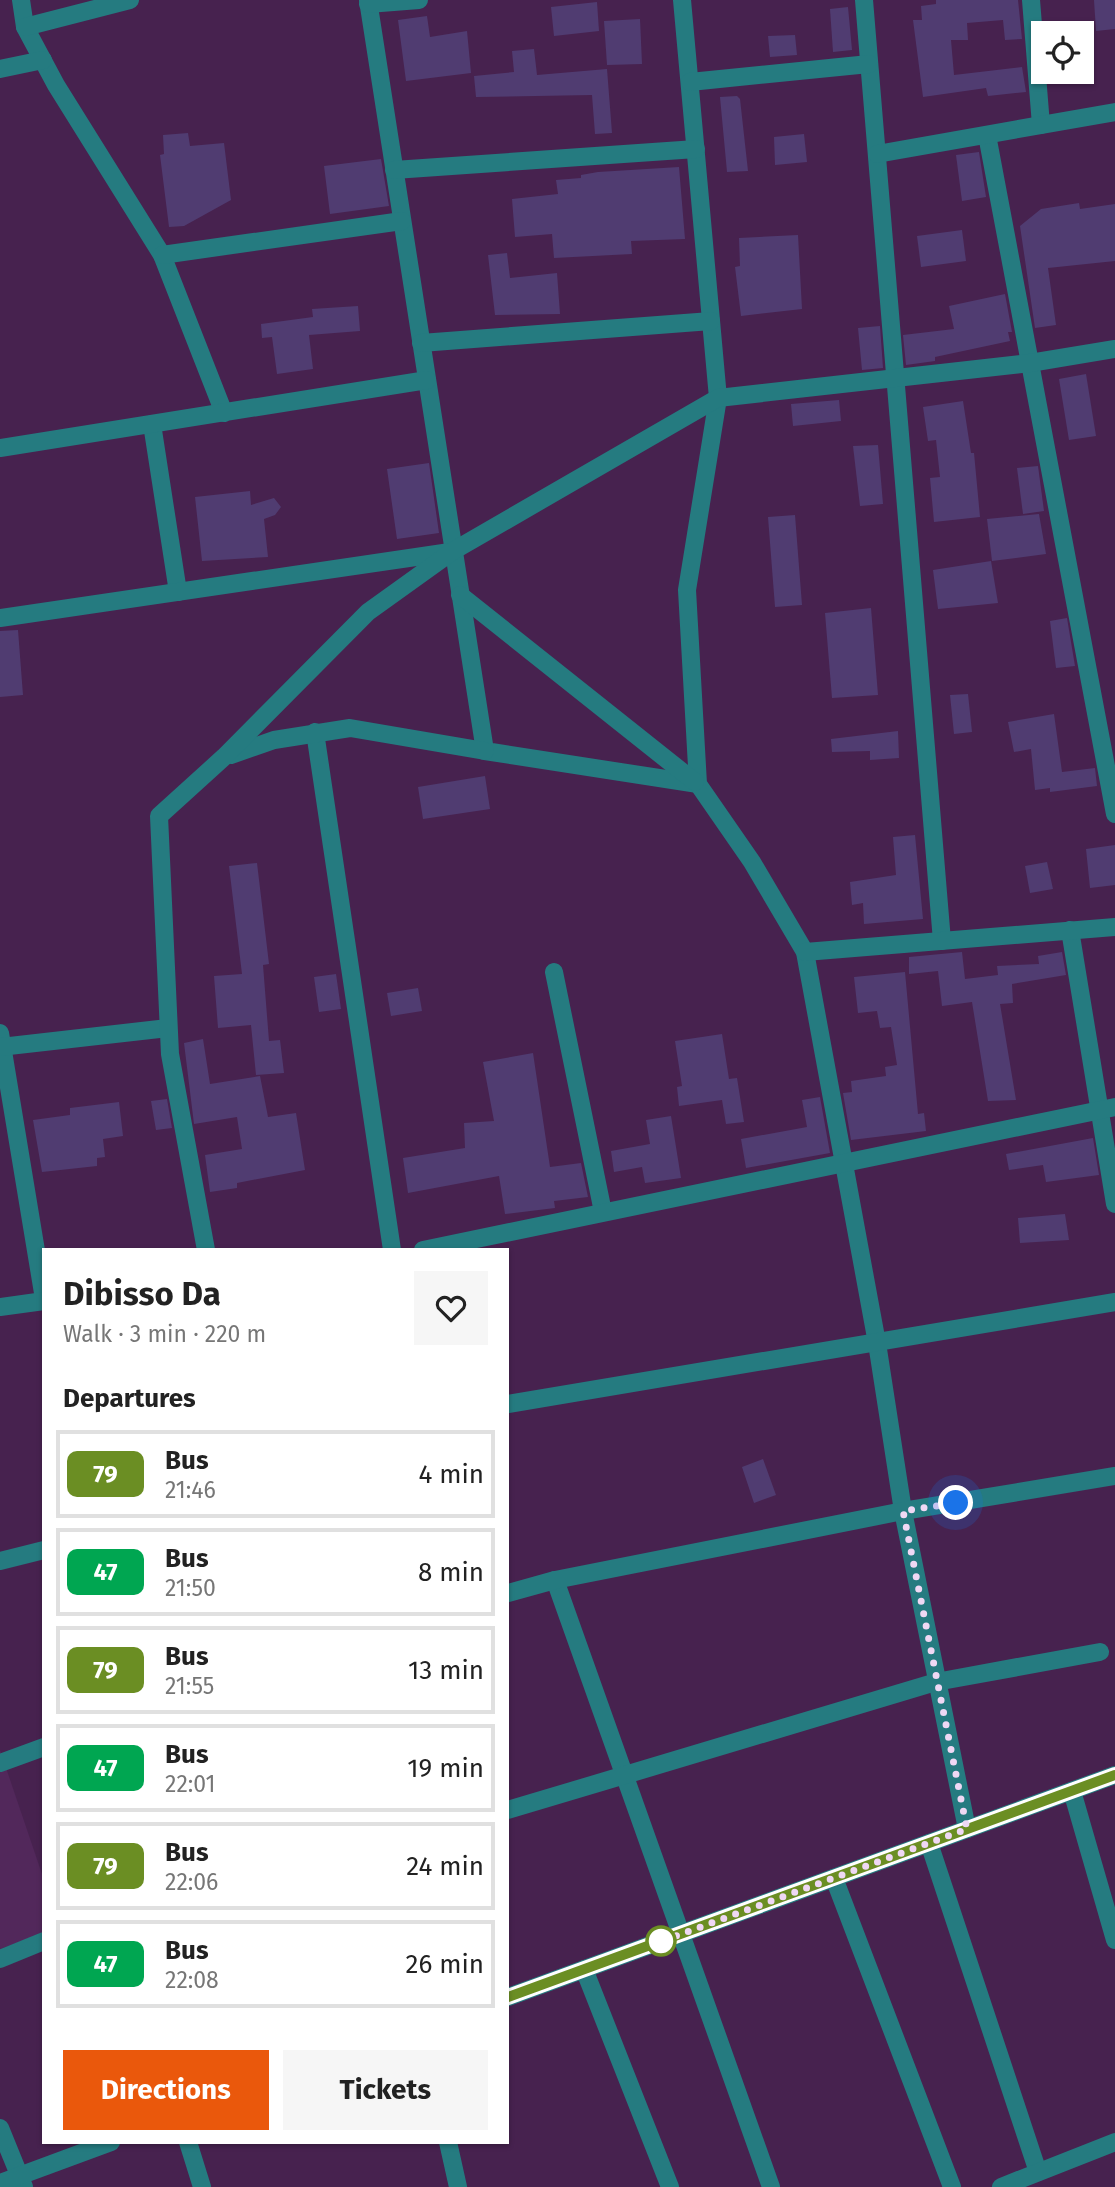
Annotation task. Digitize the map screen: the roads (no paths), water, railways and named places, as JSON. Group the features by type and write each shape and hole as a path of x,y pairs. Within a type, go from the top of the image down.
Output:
{"street":[{"path":"21,0 25,27 43,60 162,256 224,413"},
{"path":"25,27 130,0"},
{"path":"419,0 368,2 485,751"},
{"path":"682,0 718,398 687,590 698,784"},
{"path":"864,0 942,941"},
{"path":"1031,0 1041,125"},
{"path":"0,69 43,60"},
{"path":"690,82 869,64"},
{"path":"877,154 1115,112"},
{"path":"987,135 1115,814"},
{"path":"394,170 696,149"},
{"path":"162,256 402,222"},
{"path":"421,343 711,321"},
{"path":"206,1248 170,1054 159,816 224,757 368,612 453,551 718,398 1030,363 1115,349"},
{"path":"0,448 427,380"},
{"path":"152,424 178,592"},
{"path":"0,618 453,551"},
{"path":"460,595 698,784 752,862 805,952 877,1343 903,1511 967,1829"},
{"path":"224,757 274,740 350,728 376,730 485,751 698,784"},
{"path":"315,732 392,1248"},
{"path":"805,952 1115,927"},
{"path":"1070,930 1107,1108 1115,1204"},
{"path":"554,972 603,1212"},
{"path":"42,1288 1,1042 168,1028"},
{"path":"432,1248 1107,1108"},
{"path":"0,1307 42,1300"},
{"path":"509,1404 1115,1302"},
{"path":"509,1594 555,1580 903,1511 1115,1476"},
{"path":"0,1561 42,1550"},
{"path":"555,1580 771,2187"},
{"path":"509,1810 936,1682 1100,1652"},
{"path":"0,1763 42,1748"},
{"path":"509,1997 1115,1775"},
{"path":"1072,1791 1115,1941"},
{"path":"929,1843 1038,2172"},
{"path":"834,1878 952,2187"},
{"path":"0,1959 42,1942"},
{"path":"584,1969 670,2187"},
{"path":"0,2128 22,2181"},
{"path":"1001,2187 1115,2142"},
{"path":"0,2183 22,2181 106,2144"},
{"path":"189,2144 202,2187"},
{"path":"448,2144 458,2187"}]}
